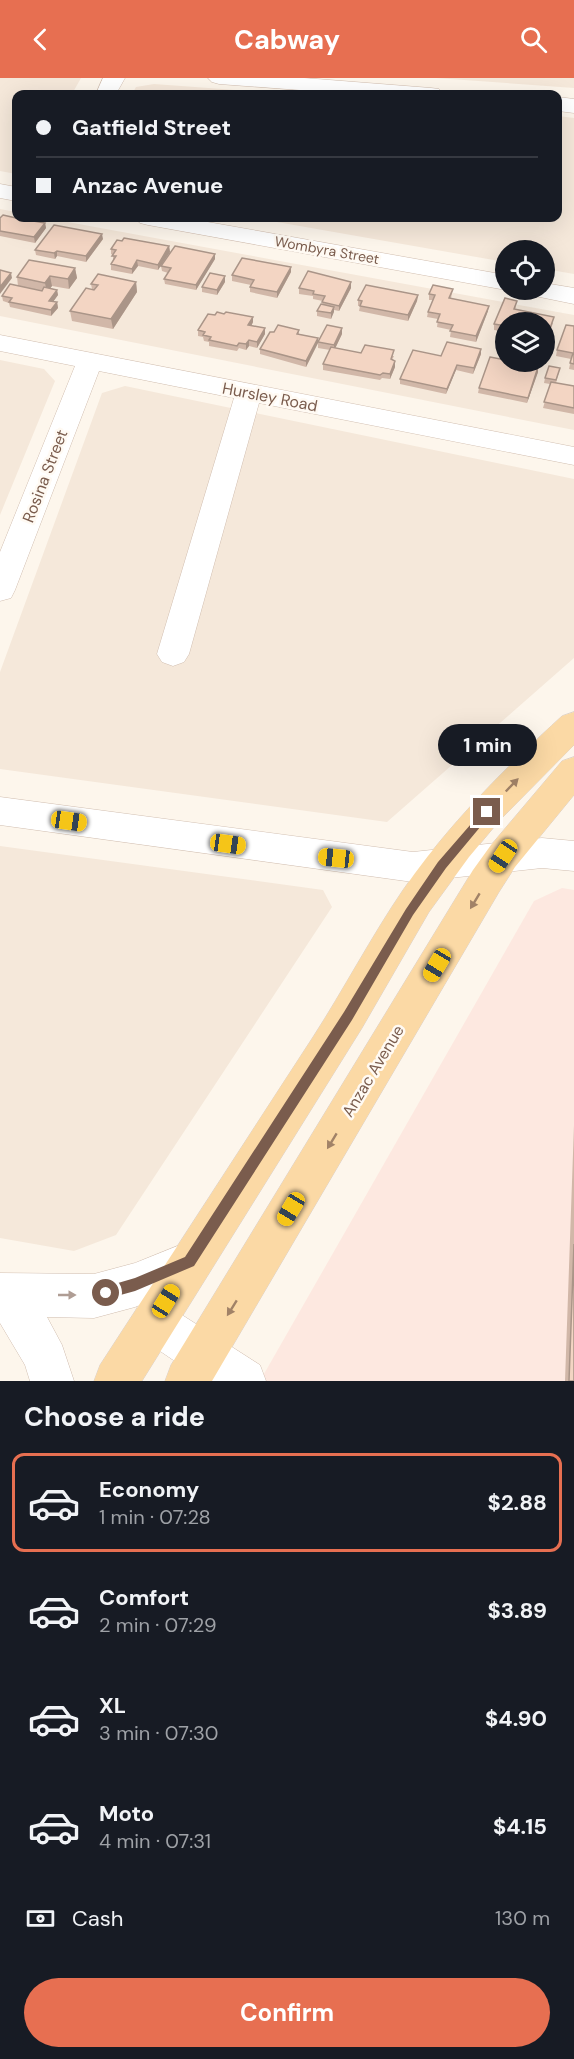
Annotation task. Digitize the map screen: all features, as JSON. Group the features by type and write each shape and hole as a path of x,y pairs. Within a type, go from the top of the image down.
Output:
{"main road":[{"path":"130,1376 153,1321 348,1016 409,912 442,865 510,786 574,725"},
{"name":"Anzac Avenue","path":"195,1367 503,856 574,771"}],"street":[{"path":"219,78 378,90"},
{"name":"Wombyra Street","path":"170,222 495,281"},
{"path":"555,293 574,296"},
{"name":"Hursley Road","path":"0,343 574,457"},
{"name":"Rosina Street","path":"0,590 90,361"},
{"path":"173,654 249,392"},
{"path":"0,811 297,854 402,866 442,865 542,853 574,856"},
{"path":"4,1296 94,1296 135,1285 190,1262"},
{"path":"4,1296 44,1354 51,1368 52,1381"},
{"path":"153,1321 195,1367 244,1381"}],"shaded area":[{"path":"0,78 81,78 74,90 12,90 12,173 0,171"},
{"path":"436,78 574,78 574,88"},
{"path":"154,84 235,90 134,90 136,87"},
{"path":"562,116 574,118 574,274 555,271 555,240 495,240 495,260 277,222 562,222"},
{"path":"0,209 12,211 12,222 68,222 574,315 574,430 0,316"},
{"path":"0,360 44,369 55,381 0,515"},
{"path":"125,386 574,479 574,658 387,822 0,769 0,672 102,393"},
{"path":"0,846 323,890 332,907 116,1235 74,1251 0,1238"},
{"path":"562,888 574,890 574,1381 260,1381 534,901"}],"building":[{"path":"3,215 12,217 12,222 45,223 34,237 0,231 0,218"},
{"path":"54,225 102,234 86,256 35,250"},
{"path":"124,238 169,246 158,265 137,260 132,269 111,264 116,256 112,256 116,250 111,249 117,240 122,241"},
{"path":"175,246 215,254 196,285 164,279 171,268 161,266"},
{"path":"242,258 291,267 277,292 250,287 254,280 232,275"},
{"path":"29,260 75,268 68,279 50,276 45,283 17,277"},
{"path":"0,270 11,273 0,287"},
{"path":"308,271 351,282 339,306 322,302 325,296 313,294 314,291 299,288"},
{"path":"210,273 225,276 217,290 202,287"},
{"path":"98,274 136,282 111,319 70,311 86,288 94,290 98,285 91,284"},
{"path":"10,284 42,291 44,287 57,290 49,301 57,302 51,310 9,302 12,298 2,296"},
{"path":"366,285 418,295 408,315 360,306 362,301 358,300"},
{"path":"433,285 453,289 449,298 489,306 476,336 450,331 453,325 437,322 440,314 428,312 435,295 429,294"},
{"path":"504,300 513,300 517,301 514,309 529,312 499,312"},
{"path":"321,304 334,307 331,313 317,311"},
{"path":"217,312 253,317 248,325 265,328 257,342 249,340 246,344 239,343 237,346 209,340 211,337 203,335 205,332 198,330 208,314 215,315"},
{"path":"278,325 299,330 297,334 318,338 306,361 260,349 270,332 274,332"},
{"path":"327,325 342,328 334,345 318,342"},
{"path":"566,325 574,326 574,364 570,363 573,353 557,350"},
{"path":"447,342 481,349 474,368 457,365 447,389 400,379 413,350 441,356"},
{"path":"365,345 394,350 391,359 395,361 390,374 380,375 323,364 331,347 361,353"},
{"path":"490,357 495,358 495,372 536,372 528,398 479,388"},
{"path":"555,367 560,368 556,380 545,378 547,372 555,372"},
{"path":"551,382 574,386 574,408 544,402"},
{"path":"574,1244 574,1381 569,1381"}],"route":[{"path":"106,1293 117,1288 135,1285 190,1262 348,1016 409,912 442,865 487,812"}]}
